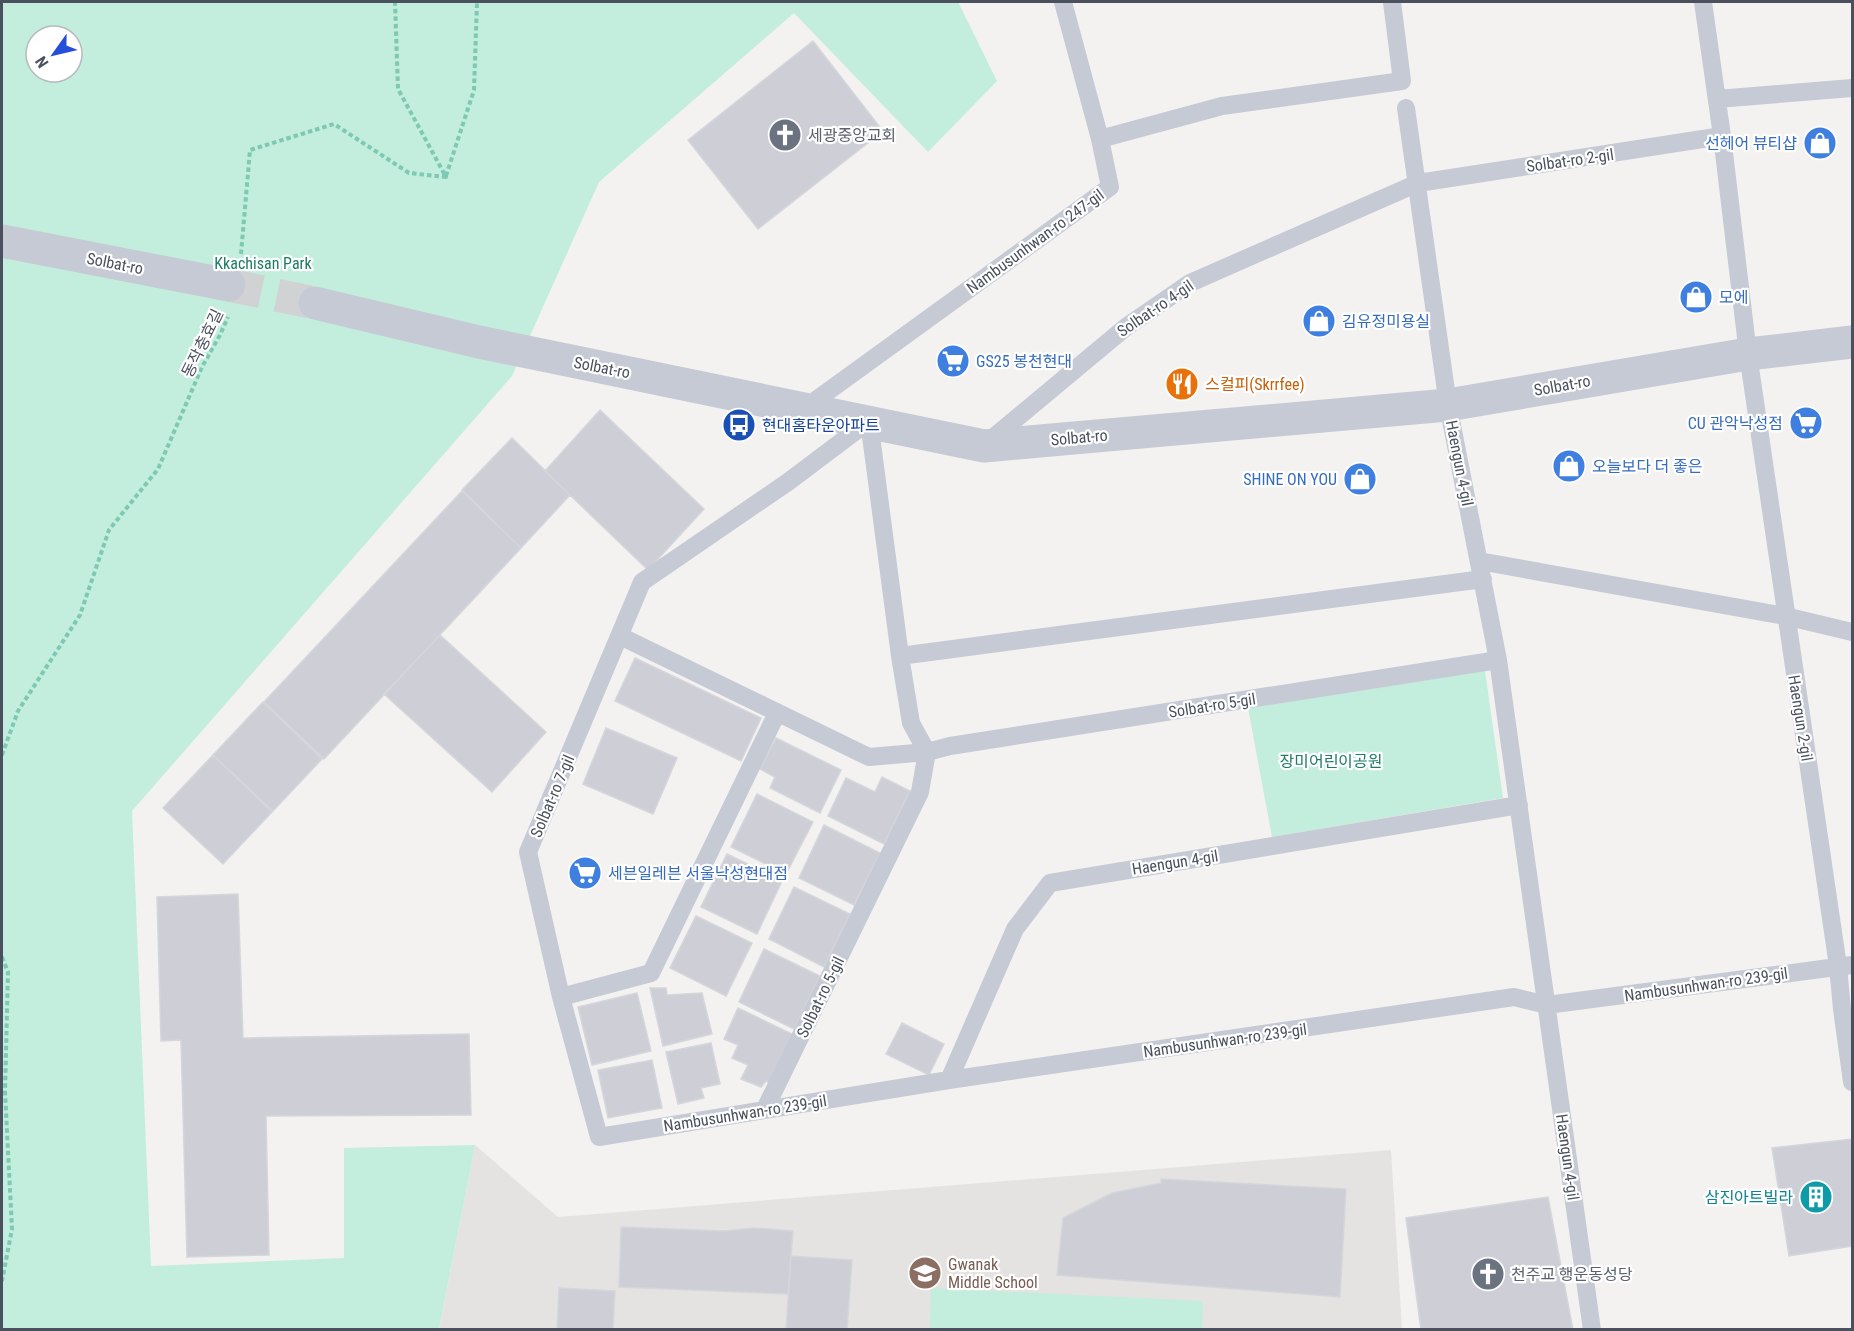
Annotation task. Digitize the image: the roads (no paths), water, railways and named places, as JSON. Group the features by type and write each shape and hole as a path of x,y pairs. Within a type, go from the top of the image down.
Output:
{"street":[{"name":"Solbat-ro","path":"2,241 232,288"},
{"name":"Solbat-ro","path":"315,303 479,342 984,446 1448,405 1748,354 1852,342"}],"lane":[{"name":"Nambusunhwan-ro 247-gil","path":"805,408 1110,187 1100,139 1063,2"},
{"path":"1100,139 1222,106 1402,81 1392,2"},
{"path":"1703,2 1722,136 1748,354"},
{"path":"1717,99 1845,89 1852,103"},
{"path":"1406,108 1448,405"},
{"name":"Solbat-ro 2-gil","path":"1418,183 1722,136"},
{"name":"Solbat-ro 4-gil","path":"984,446 1126,327 1190,283 1418,183"},
{"name":"Haengun 2-gil","path":"1748,354 1785,616 1845,965 1842,1009 1852,1083"},
{"name":"Haengun 4-gil","path":"1448,405 1498,660 1592,1329"},
{"path":"620,636 869,757 927,752 911,723 900,656 870,421"},
{"name":"Solbat-ro 7-gil","path":"599,1137 561,998 528,852 642,582 788,482 870,421"},
{"path":"1479,561 1785,616 1852,632"},
{"path":"900,656 1483,579"},
{"name":"Solbat-ro 5-gil","path":"765,1109 920,792 927,752 950,746 1498,660"},
{"path":"561,998 651,973 777,713"},
{"name":"Haengun 4-gil","path":"949,1080 1015,929 1050,883 1519,805"},
{"name":"Nambusunhwan-ro 239-gil","path":"599,1137 949,1080 1514,997 1547,1005 1845,965"}],"tunnel":[{"path":"229,285 315,303"}],"place":[{"name":"세광중앙교회","path":"785,135"},
{"name":"선헤어 뷰티샵","path":"1820,143"},
{"name":"모에","path":"1696,297"},
{"name":"김유정미용실","path":"1319,321"},
{"name":"GS25 봉천현대","path":"953,361"},
{"name":"스컬피(Skrrfee)","path":"1182,384"},
{"name":"CU 관악낙성점","path":"1806,423"},
{"name":"현대홈타운아파트","path":"739,425"},
{"name":"오늘보다 더 좋은","path":"1569,466"},
{"name":"SHINE ON YOU","path":"1360,479"},
{"name":"세븐일레븐 서울낙성현대점","path":"585,873"},
{"name":"삼진아트빌라","path":"1816,1197"},
{"name":"Gwanak Middle School","path":"925,1273"},
{"name":"천주교 행운동성당","path":"1488,1274"}],"park label":[{"name":"Kkachisan Park","path":"263,263"},
{"name":"장미어린이공원","path":"1331,761"}]}
